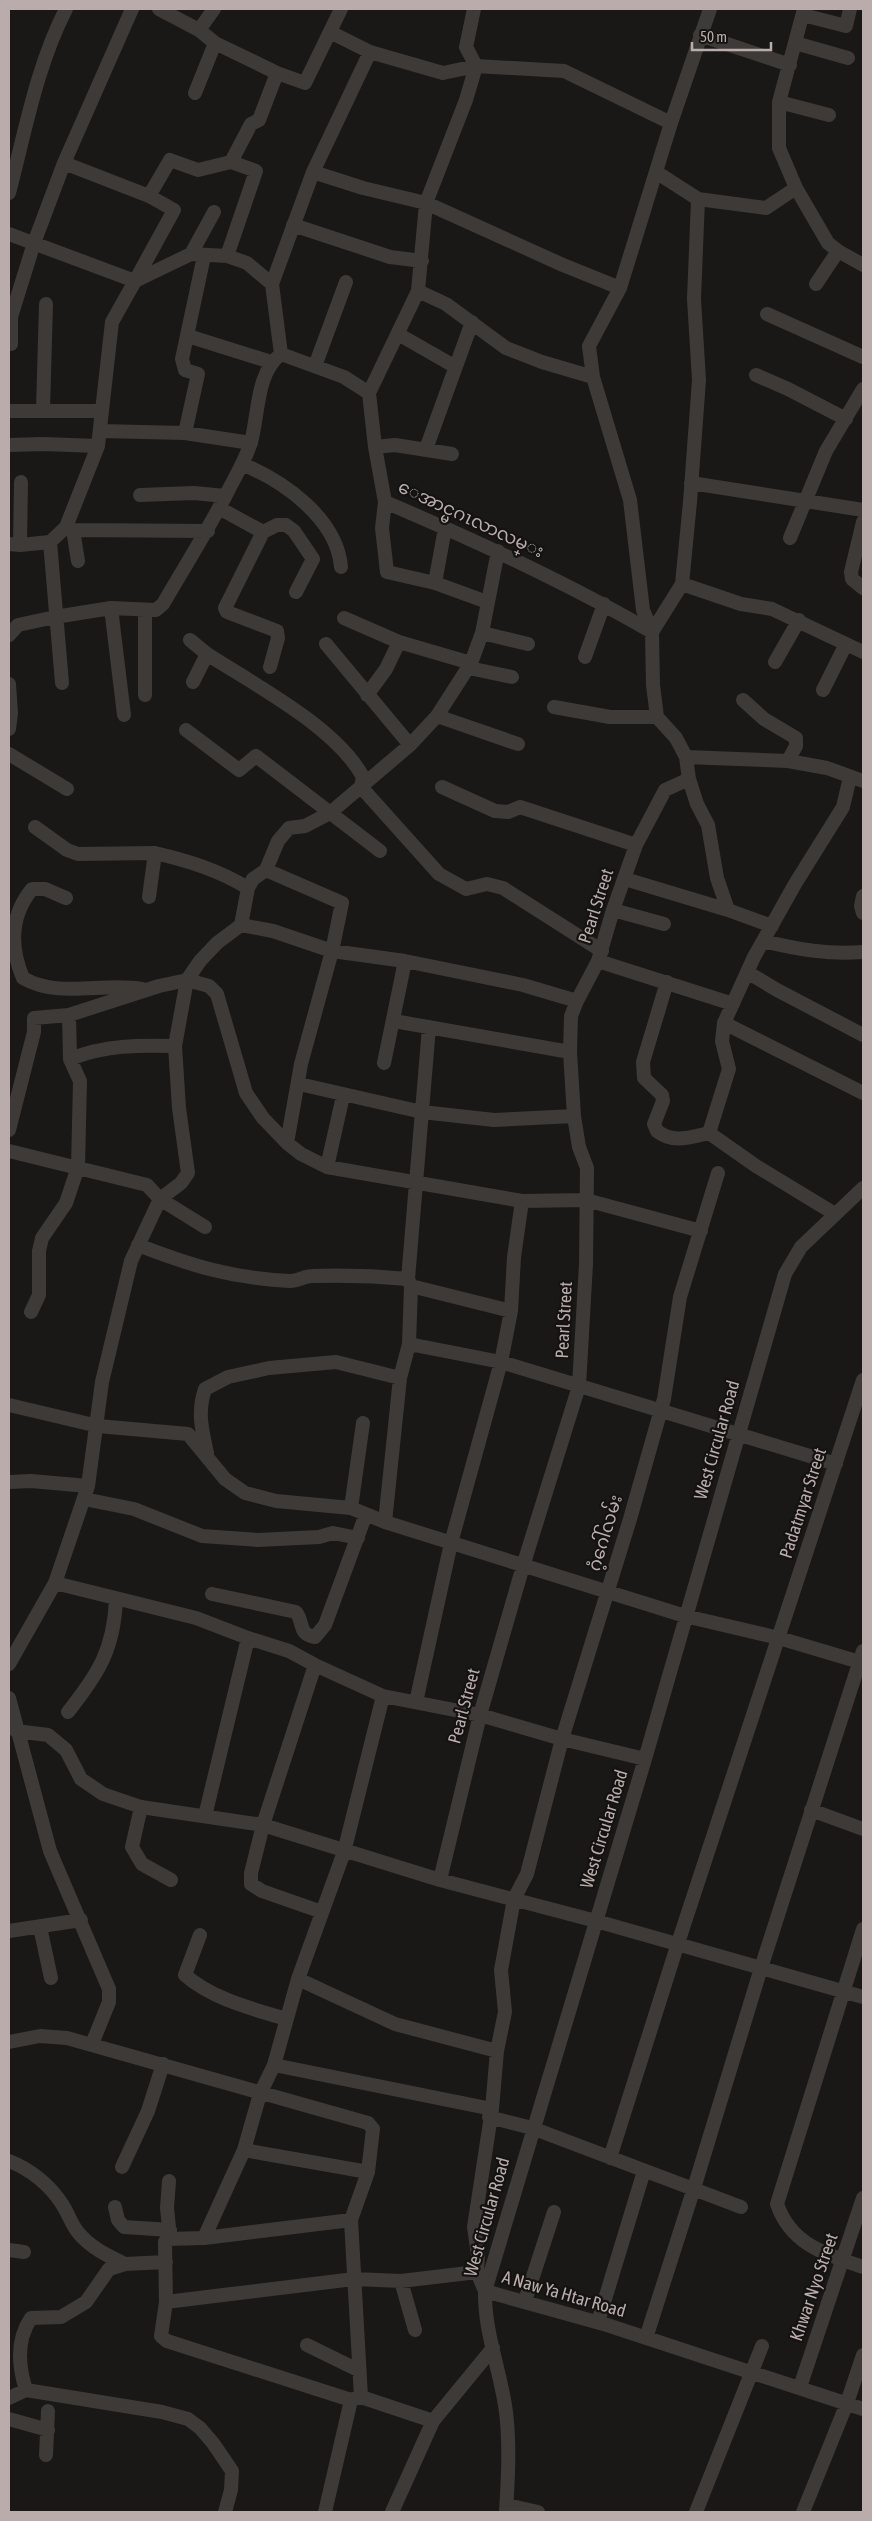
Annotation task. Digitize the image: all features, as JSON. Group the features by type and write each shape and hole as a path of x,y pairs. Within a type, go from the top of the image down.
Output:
{"street":[{"path":"9,193 38,84 56,29 66,9"},
{"path":"11,344 11,317 34,243 64,163 132,9"},
{"path":"159,9 199,30 215,43 277,73 305,83 341,9"},
{"path":"199,30 214,9"},
{"path":"188,336 315,366 344,377 369,393 418,291 426,203 466,100 476,66 466,46 474,9"},
{"path":"710,9 671,124 620,288 589,346 593,377 630,500 644,610 652,632 653,685 658,717 676,738 686,757 689,779 697,804 708,825 717,878 728,910"},
{"path":"850,9 846,26 804,12 779,102 779,148 796,188 828,243 863,265"},
{"path":"330,32 370,52 442,72 476,66 564,71 671,124"},
{"path":"700,35 790,65"},
{"path":"194,93 215,43"},
{"path":"795,43 848,58"},
{"path":"9,635 18,625 55,616 111,608 156,610 163,604 208,531 251,442 263,382 276,358 272,284 313,172 370,52"},
{"path":"231,162 251,124 259,120 277,73"},
{"path":"779,102 829,115"},
{"path":"149,196 170,160 198,170 231,162 256,171 227,256"},
{"path":"64,163 149,196 174,210 112,322 98,446 70,528 78,562"},
{"path":"313,172 362,188 426,203 563,265 620,288"},
{"path":"656,172 698,199 766,208 796,188"},
{"path":"652,632 682,584 692,483 699,380 694,299 698,199"},
{"path":"186,433 198,374 185,370 182,362 188,336 198,255 214,212"},
{"path":"293,225 390,257 422,261"},
{"path":"9,234 134,282 198,255 227,256 247,263 272,284"},
{"path":"816,284 838,251"},
{"path":"315,366 346,282"},
{"path":"418,291 446,304 506,348 542,362 593,377"},
{"path":"43,410 46,304"},
{"path":"766,314 863,357"},
{"path":"426,449 454,366 472,322"},
{"path":"398,334 454,366"},
{"path":"756,375 846,419"},
{"path":"790,538 803,502 826,451 863,390"},
{"name":"ေအာင္မဂၤလာလမ္း","path":"369,393 375,447 385,502 498,551 604,604 652,632"},
{"path":"9,410 101,411"},
{"path":"100,431 186,433 251,442"},
{"path":"9,446 43,444 98,446"},
{"path":"375,447 395,446 452,454"},
{"path":"242,464 266,474 291,491 309,508 333,537 340,553 341,567"},
{"path":"21,482 14,545 50,542 70,528 208,531"},
{"path":"692,483 863,510"},
{"path":"140,495 194,493 222,502 263,532"},
{"path":"385,502 382,528 387,572 434,583 487,602"},
{"path":"863,522 851,572 852,579 863,588"},
{"path":"270,666 278,638 277,632 227,612 225,608 263,532 278,525 286,526 294,531 311,553 313,559 296,592"},
{"path":"434,583 445,528"},
{"path":"50,542 62,683"},
{"path":"9,1664 55,1583 84,1499 98,1426 102,1382 129,1270 138,1245 160,1199 181,1183 188,1173 179,1108 175,1046 187,980 200,961 217,943 241,925 248,888 253,879 266,870 278,841 289,828 305,826 330,812 410,745 437,716 470,665 482,633 498,551"},
{"path":"682,584 741,604 772,609 799,620 863,652"},
{"path":"586,657 604,604"},
{"path":"111,608 124,715"},
{"path":"145,610 145,695"},
{"path":"344,618 399,642 512,677"},
{"path":"776,662 799,620"},
{"path":"482,633 528,644"},
{"path":"190,640 207,654 324,730 357,765 363,776 361,787"},
{"path":"367,695 386,669 399,642"},
{"path":"326,644 410,745"},
{"path":"822,690 846,644"},
{"path":"193,682 207,654"},
{"path":"9,684 11,713 9,729"},
{"path":"742,700 764,720 796,738 796,746 788,761"},
{"path":"554,707 610,718 658,717"},
{"path":"437,716 518,744"},
{"path":"186,730 238,770 256,756 380,851"},
{"path":"9,754 67,789"},
{"path":"686,757 788,761 827,768 856,779 843,808 794,884 763,941 724,1023 722,1041 730,1069 709,1132"},
{"name":"Pearl Street","path":"440,1880 480,1715 523,1566 579,1386 586,1264 587,1168 578,1147 574,1116 570,1052 572,1016 577,1001 600,956 613,910 636,845 665,790 689,779"},
{"path":"361,787 412,846 446,879 466,889 487,884 503,888 600,956 667,982 734,1004"},
{"path":"442,787 495,811 508,812 520,807 636,845"},
{"path":"35,827 67,850 78,854 155,853 201,864 227,875 248,888"},
{"path":"150,897 155,853"},
{"path":"266,870 342,903 332,951 302,1064 287,1143"},
{"path":"625,879 728,910 772,926"},
{"path":"66,898 45,888 32,889 25,898 14,922 14,946 23,978 38,987 98,989 127,986 145,990"},
{"path":"863,896 861,906 863,913"},
{"path":"613,910 664,924"},
{"path":"241,925 273,931 332,951 405,961 523,985 577,1001"},
{"path":"763,941 805,950 840,954 863,952"},
{"path":"384,1062 405,961"},
{"path":"747,972 776,990 863,1035"},
{"path":"9,1130 34,1032 34,1018 70,1015 145,990 187,980 209,986 217,994 246,1093 263,1118 287,1143 301,1154 327,1167 522,1201 586,1200 701,1231"},
{"path":"667,982 643,1062 644,1078 662,1095 663,1101 654,1124 657,1131 672,1139 709,1132 756,1166 835,1214"},
{"path":"31,1312 39,1295 39,1251 42,1238 66,1203 78,1167 80,1081 70,1059 70,1015"},
{"path":"394,1021 570,1052"},
{"path":"724,1023 863,1093"},
{"path":"385,1522 400,1378 409,1344 409,1283 414,1183 429,1028"},
{"path":"70,1059 93,1050 115,1046 175,1046"},
{"path":"299,1084 344,1096 422,1112 494,1120 574,1116"},
{"path":"327,1167 344,1096"},
{"path":"9,1151 147,1185 160,1199 204,1227"},
{"name":"ဂံ့ဂေါ်လမ်း","path":"497,2051 505,2012 502,1961 514,1899 526,1874 562,1739 606,1592 630,1520 661,1409 680,1297 718,1173"},
{"name":"West Circular Road","path":"506,2509 508,2445 506,2412 485,2310 485,2291 532,2128 645,1759 785,1274 801,1247 863,1188"},
{"path":"416,1702 451,1543 501,1362 512,1311 514,1257 522,1201"},
{"path":"138,1245 190,1266 226,1274 293,1281 310,1276 376,1276 512,1311"},
{"path":"409,1344 501,1362 661,1409 836,1464"},
{"path":"207,1455 199,1419 200,1403 205,1389 228,1378 269,1368 336,1362 400,1378"},
{"name":"Padatmyar Street","path":"610,2158 678,1943 863,1380"},
{"path":"9,1404 98,1426 188,1434 225,1479 245,1493 276,1501 350,1508 385,1522 685,1616 862,1659 811,1810 646,2338"},
{"path":"350,1508 363,1423"},
{"path":"9,1482 31,1481 88,1486"},
{"path":"84,1499 134,1509 202,1536 226,1540 319,1537 333,1533 358,1538"},
{"path":"212,1594 296,1612 302,1631 308,1636 315,1637 325,1625 366,1514"},
{"path":"55,1583 196,1618 289,1651 382,1696 480,1715 562,1739 645,1759"},
{"path":"68,1712 86,1689 106,1654 115,1628 116,1599"},
{"path":"205,1816 248,1638"},
{"path":"315,1665 263,1825 251,1873 251,1884 262,1891 322,1912"},
{"path":"204,2238 244,2150 260,2094 274,2065 298,1979 344,1852 382,1696"},
{"path":"9,1698 16,1731 50,1851 81,1920 110,1996 92,2044"},
{"path":"16,1731 48,1734 66,1750 81,1779 103,1794 141,1807 263,1825 344,1852 440,1880 678,1943 863,1996"},
{"path":"141,1807 132,1847 142,1864 170,1880"},
{"path":"811,1810 863,1829"},
{"path":"9,1931 81,1920"},
{"path":"40,1927 51,1978"},
{"path":"863,1929 777,2204 794,2235 803,2243 863,2267"},
{"path":"200,1935 185,1975 197,1984 240,2004 286,2020"},
{"path":"298,1979 395,2024 497,2051"},
{"path":"9,2042 40,2036 67,2038 368,2123 373,2129 368,2172 351,2220 358,2370 356,2399 325,2512"},
{"name":"A Naw Ya Htar Road","path":"497,2051 491,2113 474,2227 478,2255 477,2272 485,2291 598,2322 863,2409"},
{"path":"122,2167 148,2111 163,2064"},
{"path":"274,2065 491,2113 644,2172 741,2206"},
{"path":"244,2150 368,2172"},
{"path":"9,2161 23,2166 46,2186 61,2203 78,2232 101,2252 125,2264"},
{"path":"598,2322 644,2172"},
{"path":"169,2181 167,2208 170,2234 165,2242 166,2302 161,2336 167,2341 433,2421"},
{"name":"Khwar Nyo Street","path":"800,2387 863,2198"},
{"path":"115,2207 118,2220 124,2227 204,2238 351,2220"},
{"path":"524,2301 554,2212"},
{"path":"9,2250 24,2252"},
{"path":"26,2390 21,2374 19,2350 23,2330 31,2318 62,2317 86,2302 109,2269 125,2264 166,2262"},
{"path":"166,2302 354,2279 402,2281 477,2272"},
{"path":"402,2281 415,2330"},
{"path":"307,2344 358,2370"},
{"path":"696,2512 762,2346"},
{"path":"392,2512 433,2421 493,2348"},
{"path":"803,2512 847,2403 863,2355"},
{"path":"9,2398 26,2390 162,2412 188,2419 200,2428 213,2443 232,2471 231,2490 225,2512"},
{"path":"46,2455 48,2411"},
{"path":"9,2419 48,2430"},
{"path":"506,2509 538,2512"}]}
